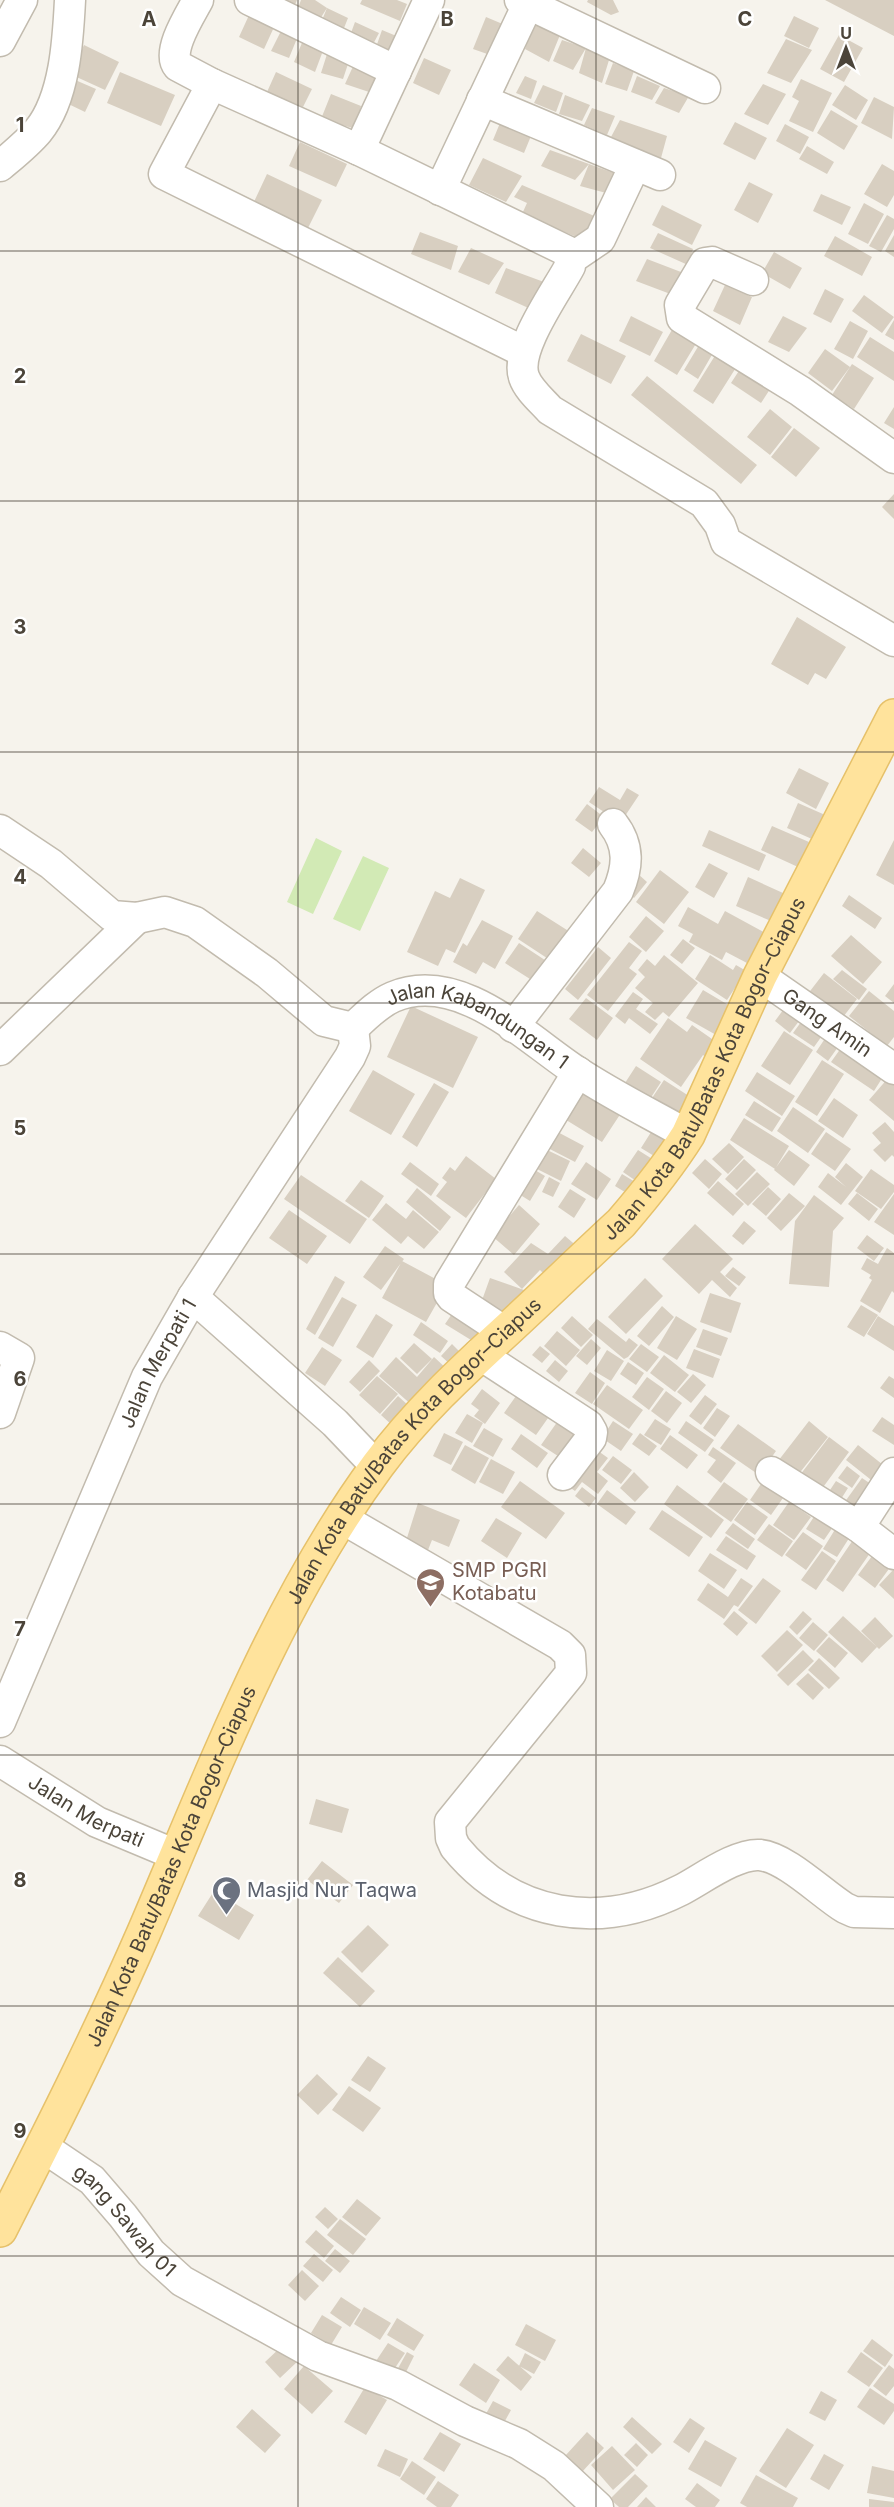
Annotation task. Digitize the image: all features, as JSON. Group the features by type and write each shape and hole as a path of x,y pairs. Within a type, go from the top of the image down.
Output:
{"main road":[{"name":"Jalan Kota Batu/Batas Kota Bogor–Ciapus","path":"0,2230 43,2147 143,1934 176,1855 289,1608 312,1565 377,1467 413,1419 479,1354 621,1222 652,1186 688,1136 760,976 894,716"}],"street":[{"path":"0,41 22,0"},
{"path":"0,166 32,138 44,123 60,84 66,54 70,0"},
{"path":"198,0 173,57 178,66 212,84 359,150 563,247 572,258"},
{"path":"250,0 396,71"},
{"path":"359,150 429,0"},
{"path":"440,190 524,2 705,88"},
{"path":"212,84 164,174 524,352"},
{"path":"482,100 648,170 600,239 572,258 524,352 524,376 550,410 704,503 720,525 726,542 894,640"},
{"path":"753,280 712,262 705,262 680,305 681,315 687,323 800,391 894,458"},
{"path":"513,1027 618,891 626,872 627,852 622,834 613,824"},
{"path":"0,830 125,917 0,1050"},
{"name":"Jalan Kabandungan 1","path":"125,917 165,912 195,922 267,973 324,1021 343,1028 353,1028 383,1002 394,996 423,991 459,997 494,1014 578,1072 688,1136"},
{"name":"Gang Amin","path":"760,976 894,1070"},
{"name":"Jalan Merpati 1","path":"0,1722 136,1400 193,1297 350,1057 355,1046 353,1028"},
{"path":"505,1332 452,1297 449,1293 449,1284 578,1072"},
{"path":"193,1297 325,1415 377,1467"},
{"path":"0,1347 19,1358 0,1413"},
{"path":"479,1354 588,1425 592,1432 591,1438 563,1474"},
{"path":"771,1472 859,1527 894,1554"},
{"path":"859,1527 894,1473"},
{"path":"343,1519 560,1645 570,1656 572,1673 450,1822 451,1838 455,1846 501,1890 533,1906 576,1914 612,1910 657,1900 740,1858 759,1855 773,1859 844,1908 854,1912 894,1913"},
{"name":"Jalan Merpati","path":"0,1761 97,1822 176,1855"},
{"name":"gang Sawah 01","path":"43,2147 92,2180 158,2261 205,2296 318,2356 398,2385 465,2421 519,2444 554,2466 598,2507"}],"green space":[{"path":"316,838 342,851 313,914 287,902"},
{"path":"363,856 389,868 360,931 333,919"}],"building":[{"path":"264,0 297,0 292,12"},
{"path":"301,0 315,0 327,8 318,22 297,11"},
{"path":"362,0 397,0 407,4 400,21 360,4"},
{"path":"588,0 613,0 619,12 611,15 587,2"},
{"path":"825,0 894,0 894,36"},
{"path":"327,8 348,18 342,33 320,25"},
{"path":"250,13 275,25 264,49 239,37"},
{"path":"794,16 819,28 809,48 784,36"},
{"path":"486,17 505,25 493,56 473,49"},
{"path":"355,22 379,33 370,50 348,41"},
{"path":"533,24 560,35 549,62 525,49"},
{"path":"283,27 298,36 289,58 271,51"},
{"path":"382,30 406,40 398,62 374,53"},
{"path":"839,35 863,48 844,82 820,69"},
{"path":"304,38 324,48 315,72 294,62"},
{"path":"786,39 812,50 791,83 767,73"},
{"path":"562,40 586,48 573,70 553,61"},
{"path":"84,45 119,62 105,90 70,74"},
{"path":"586,48 609,60 602,83 579,73"},
{"path":"328,51 349,61 343,79 321,73"},
{"path":"424,58 451,70 439,95 413,83"},
{"path":"355,62 382,75 372,93 345,84"},
{"path":"613,63 634,71 627,91 605,84"},
{"path":"120,72 175,95 161,126 107,103"},
{"path":"276,72 312,89 303,107 267,92"},
{"path":"66,76 96,89 85,112 56,98"},
{"path":"525,76 537,81 531,99 516,93"},
{"path":"637,76 660,86 652,100 631,92"},
{"path":"801,79 832,93 813,132 789,121 799,101 792,97"},
{"path":"763,84 786,94 768,125 744,114"},
{"path":"543,85 563,93 556,112 534,103"},
{"path":"845,85 868,100 856,120 832,105"},
{"path":"664,88 689,96 679,113 655,103"},
{"path":"331,94 361,106 356,129 321,119"},
{"path":"565,95 590,105 582,121 559,114"},
{"path":"874,97 894,107 892,139 861,123"},
{"path":"592,108 615,116 607,135 584,125"},
{"path":"831,110 858,126 844,150 817,133"},
{"path":"620,120 667,136 661,158 611,137"},
{"path":"735,122 767,138 755,160 723,144"},
{"path":"500,123 531,136 524,153 493,140"},
{"path":"785,124 809,137 800,154 776,141"},
{"path":"300,142 347,164 336,187 289,166"},
{"path":"807,146 834,162 827,174 799,159"},
{"path":"550,150 589,164 575,180 541,166"},
{"path":"483,158 522,176 506,202 469,185"},
{"path":"589,164 622,176 610,194 580,186"},
{"path":"882,164 894,171 894,195 887,207 864,194"},
{"path":"267,174 322,200 307,230 253,204"},
{"path":"749,182 773,194 758,223 734,210"},
{"path":"522,185 606,221 593,244 522,214 527,203 514,197"},
{"path":"821,194 851,207 842,225 813,211"},
{"path":"864,203 884,214 868,244 848,234"},
{"path":"662,205 702,225 692,245 652,225"},
{"path":"887,215 894,219 894,229 881,252 869,246"},
{"path":"420,232 458,246 451,270 411,254"},
{"path":"658,233 693,249 688,265 650,248"},
{"path":"894,235 894,257 885,251"},
{"path":"835,236 872,257 862,276 824,256"},
{"path":"471,248 504,263 489,285 458,272"},
{"path":"774,252 802,268 790,289 762,273"},
{"path":"647,259 681,272 673,295 636,281"},
{"path":"506,268 544,282 535,311 495,293"},
{"path":"725,285 752,297 740,325 713,311"},
{"path":"825,289 844,299 831,323 813,314"},
{"path":"864,295 894,317 882,333 852,311"},
{"path":"631,316 663,332 650,356 619,341"},
{"path":"783,316 807,328 789,352 768,342"},
{"path":"894,320 894,340 885,335"},
{"path":"850,321 868,331 853,359 834,349"},
{"path":"673,328 697,342 677,375 654,361"},
{"path":"581,334 626,356 611,384 567,361"},
{"path":"870,337 894,352 894,381 857,357"},
{"path":"699,345 713,353 698,379 684,370"},
{"path":"825,349 850,367 832,391 808,373"},
{"path":"716,354 737,366 713,404 693,391"},
{"path":"746,360 776,380 761,403 731,383"},
{"path":"852,364 874,378 854,409 832,395"},
{"path":"647,376 757,465 741,484 631,395"},
{"path":"894,407 894,429 884,423"},
{"path":"770,409 792,427 770,455 747,437"},
{"path":"794,428 820,448 796,477 771,457"},
{"path":"894,494 894,519 882,507"},
{"path":"797,617 846,647 826,679 815,673 808,685 771,664"},
{"path":"799,768 829,783 816,809 786,793"},
{"path":"599,787 620,800 627,788 639,795 623,819 610,816 589,802"},
{"path":"798,803 832,818 821,843 787,828"},
{"path":"587,804 604,817 592,832 575,820"},
{"path":"772,826 809,842 798,867 761,850"},
{"path":"709,830 766,855 759,871 702,846"},
{"path":"894,840 894,885 876,875"},
{"path":"583,848 601,863 589,877 571,863"},
{"path":"709,863 728,873 714,898 695,887"},
{"path":"660,870 689,892 664,924 636,902"},
{"path":"637,873 647,882 634,898 624,889"},
{"path":"748,877 783,893 771,921 736,906"},
{"path":"460,878 485,890 455,953 446,949 438,966 407,952 435,891 450,898"},
{"path":"849,895 882,918 875,929 842,906"},
{"path":"688,907 718,924 725,911 769,935 761,949 756,946 747,963 726,952 722,960 689,942 693,934 678,926"},
{"path":"537,911 578,937 559,966 518,939"},
{"path":"646,916 664,931 646,952 629,937"},
{"path":"482,920 513,936 495,969 483,962 476,974 453,962 463,943 467,946"},
{"path":"851,935 882,962 863,984 831,956"},
{"path":"683,939 695,948 682,964 670,955"},
{"path":"629,942 642,951 629,968 637,974 608,1011 587,995"},
{"path":"519,943 554,966 541,986 505,963"},
{"path":"598,947 611,958 578,1000 565,989"},
{"path":"664,955 698,983 669,1017 663,1012 655,1020 645,1012 653,1003 635,988 645,977 638,970 647,959 655,966"},
{"path":"710,955 733,970 736,965 753,975 744,990 737,985 727,1000 695,979"},
{"path":"842,970 867,989 859,1000 833,979"},
{"path":"824,973 857,999 840,1021 807,995"},
{"path":"894,984 894,1003 885,996"},
{"path":"703,990 742,1013 725,1040 686,1018"},
{"path":"869,991 894,1011 894,1037 887,1046 849,1016"},
{"path":"633,992 643,999 636,1009 658,1024 650,1034 629,1018 625,1024 615,1016"},
{"path":"586,998 613,1018 597,1040 569,1019"},
{"path":"411,1006 478,1037 453,1088 387,1057"},
{"path":"786,1006 802,1017 790,1033 775,1021"},
{"path":"668,1018 687,1032 692,1025 722,1046 711,1061 703,1055 681,1087 640,1059"},
{"path":"804,1018 824,1033 814,1047 793,1033"},
{"path":"784,1031 813,1050 790,1085 761,1066"},
{"path":"830,1031 843,1040 828,1061 816,1052"},
{"path":"846,1041 886,1072 874,1091 831,1062"},
{"path":"822,1060 844,1074 817,1116 795,1102"},
{"path":"636,1066 661,1082 650,1099 625,1083"},
{"path":"373,1070 415,1094 391,1135 349,1111"},
{"path":"757,1072 795,1096 782,1116 745,1091"},
{"path":"889,1077 894,1082 894,1121 869,1100"},
{"path":"664,1080 689,1096 678,1115 652,1098"},
{"path":"434,1083 449,1092 417,1147 402,1137"},
{"path":"577,1085 621,1113 602,1142 558,1115"},
{"path":"834,1098 858,1115 843,1138 818,1121"},
{"path":"754,1101 781,1118 772,1132 745,1115"},
{"path":"793,1107 825,1129 808,1153 777,1131"},
{"path":"744,1118 789,1146 775,1169 730,1140"},
{"path":"885,1122 894,1132 894,1157 892,1155 885,1162 873,1150 881,1143 872,1133"},
{"path":"552,1129 584,1146 575,1162 544,1146"},
{"path":"653,1129 671,1139 659,1159 641,1148"},
{"path":"826,1132 851,1149 835,1171 811,1154"},
{"path":"729,1143 744,1157 728,1174 712,1159"},
{"path":"545,1149 570,1161 561,1181 535,1168"},
{"path":"638,1150 657,1162 642,1185 623,1172"},
{"path":"789,1150 810,1165 794,1186 774,1170"},
{"path":"466,1156 496,1179 466,1218 436,1196 447,1182 442,1178 450,1167 455,1171"},
{"path":"705,1159 722,1174 709,1189 692,1173"},
{"path":"744,1159 756,1170 737,1190 725,1179"},
{"path":"410,1162 439,1184 431,1196 401,1174"},
{"path":"586,1162 611,1179 597,1200 571,1184"},
{"path":"846,1163 863,1177 841,1205 818,1187 828,1173 846,1187 835,1177"},
{"path":"528,1166 545,1176 530,1201 514,1191"},
{"path":"871,1169 894,1185 894,1192 881,1209 855,1191"},
{"path":"757,1172 770,1184 748,1206 735,1194"},
{"path":"622,1174 640,1185 633,1197 615,1186"},
{"path":"301,1175 367,1219 350,1244 284,1199"},
{"path":"549,1177 560,1183 553,1197 542,1192"},
{"path":"361,1180 384,1196 369,1218 345,1201"},
{"path":"718,1181 744,1204 733,1216 707,1193"},
{"path":"768,1187 781,1199 766,1216 752,1204"},
{"path":"417,1188 451,1217 440,1231 406,1202"},
{"path":"570,1189 586,1199 574,1218 558,1207"},
{"path":"789,1193 805,1206 781,1231 767,1218"},
{"path":"857,1193 878,1209 869,1221 848,1204"},
{"path":"894,1194 894,1235 874,1222"},
{"path":"814,1195 844,1218 833,1231 829,1287 789,1284 795,1221"},
{"path":"386,1203 406,1219 413,1210 439,1232 424,1249 408,1236 401,1244 372,1220"},
{"path":"519,1205 540,1224 514,1255 492,1236"},
{"path":"289,1210 327,1236 307,1264 269,1238"},
{"path":"744,1221 756,1231 743,1245 732,1236"},
{"path":"695,1224 733,1259 720,1272 737,1288 730,1297 712,1280 699,1294 662,1259"},
{"path":"867,1235 884,1248 874,1261 857,1248"},
{"path":"565,1236 579,1248 547,1277 540,1270 522,1289 504,1272 531,1243 548,1254"},
{"path":"385,1246 404,1259 381,1290 363,1277"},
{"path":"887,1248 894,1253 894,1293 892,1291 880,1313 860,1301 872,1280 869,1278 871,1275 861,1269 867,1258 878,1264"},
{"path":"402,1261 447,1285 426,1322 382,1298"},
{"path":"733,1267 746,1277 739,1286 725,1276"},
{"path":"335,1276 345,1282 315,1335 306,1329"},
{"path":"490,1278 524,1290 515,1315 481,1303"},
{"path":"645,1278 663,1296 626,1334 608,1317"},
{"path":"710,1293 741,1303 731,1333 700,1322"},
{"path":"342,1297 357,1305 333,1347 318,1338"},
{"path":"861,1305 878,1315 864,1337 847,1327"},
{"path":"662,1306 674,1317 649,1346 637,1336"},
{"path":"454,1311 493,1334 484,1348 445,1324"},
{"path":"376,1314 393,1325 373,1358 356,1347"},
{"path":"572,1316 593,1335 581,1347 561,1328"},
{"path":"676,1316 697,1329 677,1360 657,1348"},
{"path":"878,1316 894,1326 894,1351 867,1334"},
{"path":"597,1319 626,1342 629,1338 638,1345 628,1357 624,1359 588,1329"},
{"path":"421,1322 448,1341 440,1353 413,1335"},
{"path":"703,1329 728,1338 721,1356 696,1347"},
{"path":"557,1331 580,1350 566,1366 544,1346"},
{"path":"591,1339 601,1348 587,1365 576,1356"},
{"path":"414,1343 432,1359 417,1374 400,1358"},
{"path":"452,1344 463,1355 452,1366 441,1356"},
{"path":"641,1344 659,1357 647,1372 629,1359"},
{"path":"540,1346 550,1354 542,1363 532,1355"},
{"path":"322,1347 342,1360 325,1386 305,1373"},
{"path":"694,1349 720,1359 713,1378 686,1368"},
{"path":"607,1350 624,1361 611,1381 594,1371"},
{"path":"664,1355 689,1375 675,1392 650,1373"},
{"path":"396,1357 417,1377 434,1357 448,1370 414,1407 379,1376"},
{"path":"369,1360 380,1371 360,1392 349,1382"},
{"path":"555,1360 568,1371 559,1382 546,1371"},
{"path":"628,1362 644,1373 636,1385 620,1374"},
{"path":"590,1372 605,1383 592,1404 575,1393"},
{"path":"693,1374 706,1385 691,1403 677,1392"},
{"path":"377,1376 398,1394 380,1414 359,1395"},
{"path":"889,1376 894,1379 894,1398 880,1388"},
{"path":"647,1377 664,1389 649,1410 632,1397"},
{"path":"607,1385 643,1410 629,1429 593,1404"},
{"path":"482,1389 500,1403 485,1424 474,1416 479,1410 471,1404"},
{"path":"521,1389 553,1411 536,1435 504,1413"},
{"path":"666,1391 682,1403 667,1423 651,1411"},
{"path":"705,1395 717,1404 701,1425 689,1416"},
{"path":"398,1396 410,1407 393,1426 381,1415"},
{"path":"717,1408 730,1416 715,1437 703,1428"},
{"path":"467,1414 483,1423 472,1443 455,1433"},
{"path":"882,1417 894,1425 894,1445 872,1431"},
{"path":"560,1418 580,1432 561,1458 541,1445"},
{"path":"655,1419 671,1429 661,1445 644,1435"},
{"path":"613,1421 633,1434 621,1451 602,1438"},
{"path":"686,1421 714,1440 705,1452 678,1433"},
{"path":"809,1421 828,1437 794,1480 775,1465"},
{"path":"738,1424 776,1451 759,1475 720,1448"},
{"path":"484,1428 503,1439 493,1457 473,1446"},
{"path":"444,1433 463,1442 451,1465 433,1456"},
{"path":"640,1433 657,1446 649,1456 632,1444"},
{"path":"521,1434 548,1453 537,1468 511,1449"},
{"path":"670,1435 698,1455 687,1469 660,1449"},
{"path":"829,1437 849,1452 821,1490 800,1475"},
{"path":"465,1445 489,1458 475,1484 451,1470"},
{"path":"858,1445 892,1472 880,1487 846,1460"},
{"path":"713,1447 736,1463 721,1483 707,1472 716,1460 708,1455"},
{"path":"594,1448 608,1458 597,1472 608,1481 598,1494 582,1482 575,1491 565,1484"},
{"path":"613,1456 632,1470 621,1484 602,1470"},
{"path":"491,1459 515,1472 503,1494 479,1482"},
{"path":"847,1466 860,1476 852,1488 838,1478"},
{"path":"634,1472 649,1487 635,1502 620,1488"},
{"path":"862,1478 880,1490 856,1522 839,1510"},
{"path":"520,1481 565,1513 546,1539 501,1507"},
{"path":"836,1481 848,1488 836,1507 824,1499"},
{"path":"724,1482 748,1499 731,1522 707,1505"},
{"path":"761,1484 783,1498 771,1515 750,1500"},
{"path":"677,1485 724,1520 711,1538 664,1504"},
{"path":"582,1487 596,1498 589,1507 575,1496"},
{"path":"607,1490 636,1512 626,1525 597,1504"},
{"path":"747,1502 768,1517 755,1535 734,1520"},
{"path":"789,1502 811,1517 794,1540 773,1525"},
{"path":"418,1503 460,1520 449,1547 432,1540 428,1550 406,1541"},
{"path":"819,1509 837,1521 824,1540 806,1529"},
{"path":"662,1510 703,1537 689,1557 649,1529"},
{"path":"496,1518 522,1533 507,1558 481,1541"},
{"path":"733,1523 755,1539 748,1549 725,1533"},
{"path":"839,1523 853,1532 837,1557 823,1549"},
{"path":"769,1524 793,1541 782,1557 757,1540"},
{"path":"859,1531 877,1543 843,1592 826,1580"},
{"path":"803,1532 823,1546 806,1570 785,1555"},
{"path":"726,1536 756,1556 747,1570 716,1550"},
{"path":"878,1548 894,1562 875,1588 858,1575"},
{"path":"822,1551 836,1561 816,1590 801,1580"},
{"path":"710,1553 737,1570 724,1589 698,1571"},
{"path":"894,1569 894,1599 879,1585"},
{"path":"741,1578 753,1586 738,1607 734,1605 724,1619 697,1600 708,1583 728,1597"},
{"path":"763,1578 781,1591 756,1624 738,1610"},
{"path":"734,1611 748,1623 737,1636 723,1624"},
{"path":"803,1611 812,1619 797,1635 789,1627"},
{"path":"843,1616 877,1647 862,1663 828,1632"},
{"path":"875,1617 893,1636 879,1649 861,1631"},
{"path":"813,1622 828,1635 814,1651 799,1638"},
{"path":"787,1630 803,1645 777,1672 761,1656"},
{"path":"829,1637 848,1653 835,1668 816,1651"},
{"path":"803,1650 814,1661 788,1686 777,1675"},
{"path":"819,1658 840,1678 829,1689 808,1670"},
{"path":"808,1673 824,1688 813,1700 796,1684"},
{"path":"316,1799 349,1809 342,1833 309,1824"},
{"path":"322,1861 353,1885 339,1903 307,1880"},
{"name":"Masjid Nur Taqwa","path":"214,1891 254,1915 239,1940 198,1916"},
{"path":"368,1925 389,1945 362,1973 341,1952"},
{"path":"338,1957 375,1991 360,2007 323,1973"},
{"path":"368,2056 386,2068 370,2092 351,2080"},
{"path":"317,2074 338,2094 318,2115 297,2095"},
{"path":"349,2086 381,2108 363,2132 332,2110"},
{"path":"357,2199 381,2218 366,2236 342,2217"},
{"path":"325,2207 338,2219 328,2229 315,2217"},
{"path":"340,2219 366,2239 353,2255 327,2235"},
{"path":"316,2230 334,2246 324,2258 305,2242"},
{"path":"335,2249 350,2261 340,2273 325,2261"},
{"path":"314,2254 333,2270 323,2282 303,2266"},
{"path":"302,2270 319,2286 305,2301 288,2285"},
{"path":"341,2297 361,2310 350,2327 330,2313"},
{"path":"364,2307 391,2323 380,2340 354,2324"},
{"path":"322,2315 342,2327 331,2345 311,2333"},
{"path":"397,2318 424,2335 414,2351 387,2335"},
{"path":"526,2324 556,2340 545,2361 515,2345"},
{"path":"872,2339 893,2355 885,2367 863,2351"},
{"path":"388,2343 405,2353 393,2371 376,2361"},
{"path":"283,2345 298,2361 280,2378 265,2362"},
{"path":"407,2352 414,2356 404,2376 396,2372"},
{"path":"861,2352 883,2368 869,2387 847,2372"},
{"path":"525,2353 541,2362 534,2374 519,2366"},
{"path":"508,2356 532,2377 521,2391 496,2370"},
{"path":"474,2363 500,2380 486,2403 459,2385"},
{"path":"889,2365 894,2369 894,2386 886,2396 873,2386"},
{"path":"304,2366 333,2391 312,2414 284,2389"},
{"path":"365,2387 387,2400 366,2435 344,2422"},
{"path":"870,2388 894,2404 894,2411 884,2425 857,2407"},
{"path":"821,2391 837,2400 825,2421 809,2413"},
{"path":"493,2401 511,2410 500,2430 482,2421"},
{"path":"252,2409 281,2435 265,2453 236,2427"},
{"path":"632,2417 662,2444 652,2454 623,2427"},
{"path":"690,2418 705,2428 689,2453 673,2442"},
{"path":"787,2428 814,2445 786,2488 759,2471"},
{"path":"440,2432 461,2444 444,2472 423,2459"},
{"path":"587,2432 604,2448 582,2472 565,2456"},
{"path":"705,2440 737,2458 721,2487 688,2469"},
{"path":"636,2443 648,2455 637,2467 624,2455"},
{"path":"612,2446 635,2470 613,2490 591,2465"},
{"path":"385,2449 408,2459 400,2477 377,2466"},
{"path":"824,2454 844,2465 829,2490 810,2479"},
{"path":"412,2461 436,2477 424,2495 400,2479"},
{"path":"872,2466 894,2471 894,2498 867,2493"},
{"path":"635,2474 648,2486 628,2507 619,2507 610,2499"},
{"path":"756,2475 798,2498 793,2507 747,2507 740,2503"},
{"path":"438,2481 459,2495 451,2507 437,2507 426,2499"},
{"path":"697,2483 720,2500 715,2507 696,2507 685,2499"},
{"path":"646,2497 656,2507 637,2507"},
{"path":"869,2499 894,2502 894,2507 869,2507"}],"place":[{"name":"SMP PGRI Kotabatu","path":"431,1608"},
{"name":"Masjid Nur Taqwa","path":"226,1916"}]}
